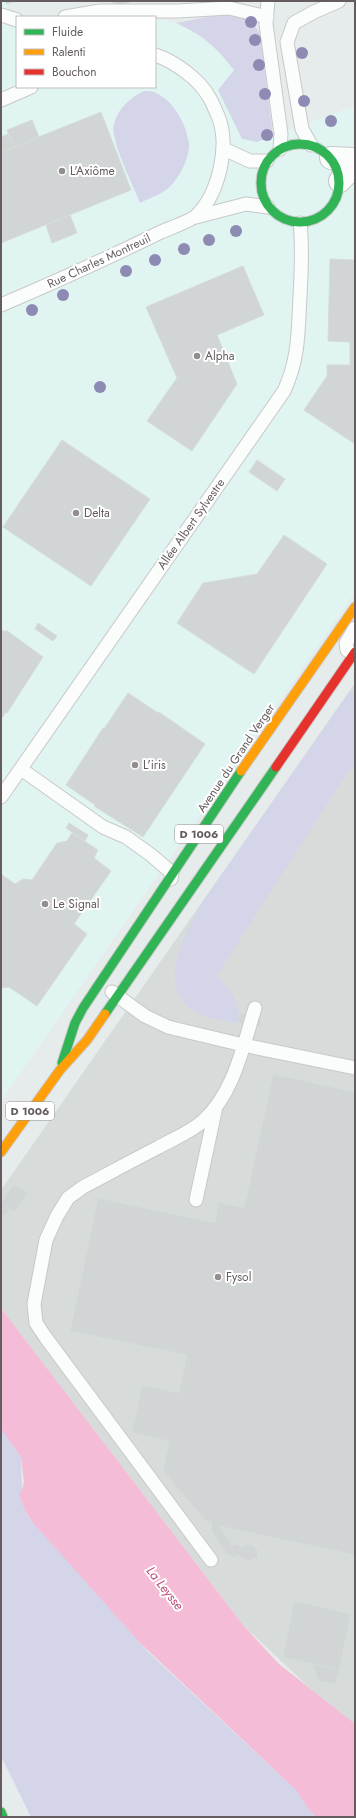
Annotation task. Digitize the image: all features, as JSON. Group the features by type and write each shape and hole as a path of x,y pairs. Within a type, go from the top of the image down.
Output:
{"main road":[{"path":"268,207 263,196 261,185 262,172 267,161 280,149 290,145 312,145 322,150 331,158 337,168 340,181 339,193 334,205 325,215 313,221 300,223"},
{"name":"Rue Charles Montreuil","path":"268,207 277,216 288,221 300,223"},
{"name":"Avenue du Grand Verger","path":"60,1070 75,1023 83,1008 260,743 355,608"},
{"name":"Avenue du Grand Verger","path":"1,1152 60,1070 87,1040 354,654"},
{"path":"1,1812 3,1817"}],"street":[{"path":"331,158 355,159"},
{"path":"340,181 355,165"}],"lane":[{"path":"268,1 267,17 281,134 280,149"},
{"path":"312,145 302,129 287,42 294,23 339,1"},
{"path":"71,16 100,11 229,8 267,17"},
{"path":"1,15 16,20"},
{"name":"Rue Charles Montreuil","path":"156,55 164,57 188,72 209,96 219,120 224,149 219,171 211,196 196,216"},
{"path":"1,100 29,88"},
{"path":"224,149 250,161 267,161"},
{"name":"Rue Charles Montreuil","path":"1,305 86,269 196,216 246,204 268,207"},
{"name":"Allée Albert Sylvestre","path":"1,797 88,670 284,391 291,374 296,355 303,246 300,223"},
{"path":"354,654 347,650 346,643 355,628"},
{"path":"21,769 103,827 126,837 151,855 172,874 169,891 163,905 112,980 112,992 117,997 145,1016 168,1028 243,1046 355,1068"},
{"path":"211,1560 46,1338 36,1323 34,1304 46,1240 57,1216 68,1198 83,1187 185,1133 203,1121 229,1085 239,1062 255,1008"},
{"path":"196,1200 216,1105"}],"shaded area":[{"path":"1,1 5,1 16,25 16,88 156,88 156,18 176,23 197,33 217,49 234,70 257,142 355,106 355,592 1,1101"},
{"path":"233,12 242,15 249,20 260,34 273,136 257,142 242,139 218,90 234,70 221,54 202,37 176,23"},
{"path":"144,91 152,91 156,93 174,107 185,128 189,148 183,169 171,186 140,203 118,151 113,131 118,113 129,100"},
{"path":"355,683 355,1726 315,1693 243,1625 1,1308 1,1190"},
{"path":"350,691 355,693 355,761 217,975 234,996 238,1008 238,1023 209,1018 198,1014 182,1000 176,988 175,974 177,959 188,930 201,904"},
{"path":"1,1428 21,1457 22,1490 26,1514 148,1652 296,1790 309,1810 316,1817 31,1817 1,1756"}],"water":[{"name":"La Leysse","path":"1,1308 243,1625 279,1664 355,1724 355,1817 316,1817 309,1810 296,1790 140,1643 26,1513 19,1494 22,1490 24,1482 21,1457 1,1429"}],"building":[{"path":"5,1 15,1 7,4"},
{"path":"109,1 133,1 120,5"},
{"name":"L'Axiôme","path":"101,112 131,190 1,243 1,152"},
{"path":"32,120 39,137 14,147 7,130"},
{"path":"8,134 14,147 1,152 1,137"},
{"path":"70,215 77,233 52,243 46,225"},
{"path":"330,259 355,260 355,444 304,410 327,376 327,365 350,365 350,342 328,341"},
{"name":"Alpha","path":"243,266 264,315 217,335 237,384 192,451 147,421 177,378 146,307"},
{"name":"Delta","path":"62,440 150,499 91,586 3,527"},
{"path":"257,460 285,479 277,491 249,472"},
{"path":"284,535 327,564 254,674 177,623 203,583 257,574"},
{"path":"38,623 57,636 53,641 35,629"},
{"path":"1,629 5,632 6,630 43,657 7,713 6,712 1,719"},
{"name":"L'iris","path":"128,693 158,713 159,712 205,744 143,837 94,806 95,805 66,785"},
{"path":"69,823 88,835 85,841 66,828"},
{"name":"Le Signal","path":"72,833 98,850 94,858 111,871 74,924 87,934 37,1006 9,987 1,988 1,874 15,884 23,879 32,880 57,843 67,841"},
{"path":"240,1013 261,1017 260,1027 238,1023"},
{"name":"Fysol","path":"273,1074 355,1092 355,1555 219,1526 232,1545 234,1545 234,1543 243,1547 251,1544 258,1551 257,1559 255,1558 249,1561 236,1555 236,1558 231,1557 231,1555 226,1553 211,1530 212,1522 205,1520 163,1471 169,1441 132,1433 142,1385 179,1393 187,1355 70,1331 98,1198 215,1223 218,1202 244,1208"},
{"path":"14,1184 28,1193 14,1212 1,1203"},
{"path":"1,1203 10,1209 5,1216 1,1213"},
{"path":"294,1601 351,1614 339,1670 283,1657"},
{"path":"312,1664 339,1670 335,1684 319,1681"}],"traffic: fast":[{"path":"292,144 308,144 322,150 333,161 339,175 339,183 339,191 333,205 322,216 308,222 292,222 278,216 267,205 261,191 261,175 267,161 278,150 292,144"},
{"path":"105,1014 276,767"},
{"path":"62,1063 75,1023 83,1008 241,771"},
{"path":"1,1812 3,1817"}],"traffic: slow":[{"path":"241,771 355,607"},
{"path":"1,1152 60,1070 87,1040 105,1014"}],"traffic: jam":[{"path":"276,767 355,652"}],"place":[{"name":"L'Axiôme","path":"62,171"},
{"name":"Alpha","path":"197,356"},
{"name":"Delta","path":"76,513"},
{"name":"L'iris","path":"135,765"},
{"name":"Le Signal","path":"45,904"},
{"name":"Fysol","path":"218,1277"}]}
